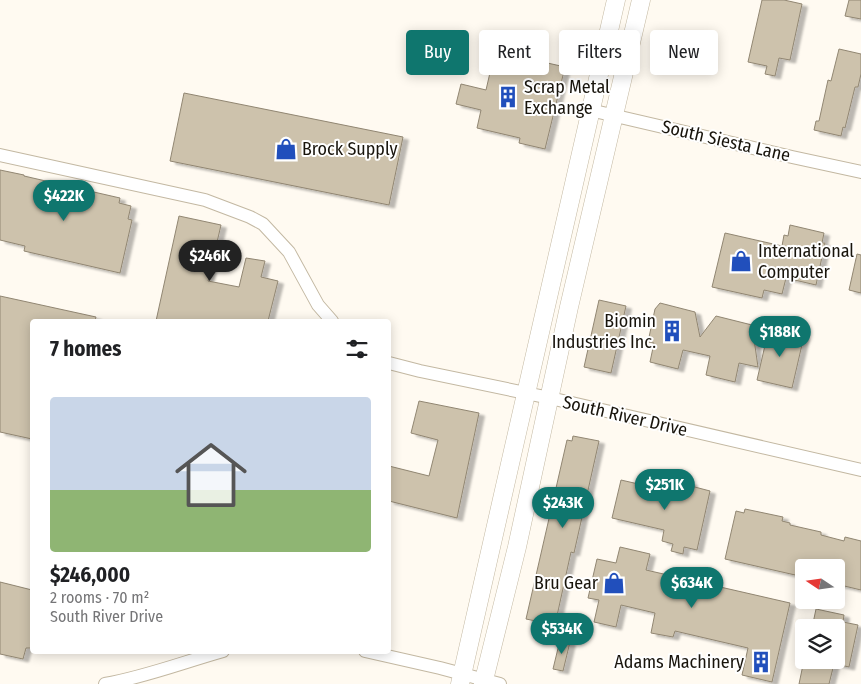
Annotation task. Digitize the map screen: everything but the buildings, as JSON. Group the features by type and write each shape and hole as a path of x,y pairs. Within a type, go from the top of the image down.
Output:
{"main road":[{"path":"461,679 616,0"},
{"path":"489,683 550,398 641,0"}],"street":[{"name":"South Siesta Lane","path":"590,110 861,172"},
{"path":"0,155 205,200 250,217 263,224 290,252 318,305 330,319"},
{"name":"South River Drive","path":"391,364 550,398 861,470"},
{"path":"105,684 213,654"},
{"path":"378,654 440,668 461,679 489,683"}],"place":[{"name":"Scrap Metal Exchange","path":"508,97"},
{"name":"Brock Supply","path":"286,149"},
{"name":"International Computer","path":"741,261"},
{"name":"Biomin Industries Inc.","path":"672,331"},
{"name":"Bru Gear","path":"614,583"},
{"name":"Adams Machinery","path":"761,662"}]}
